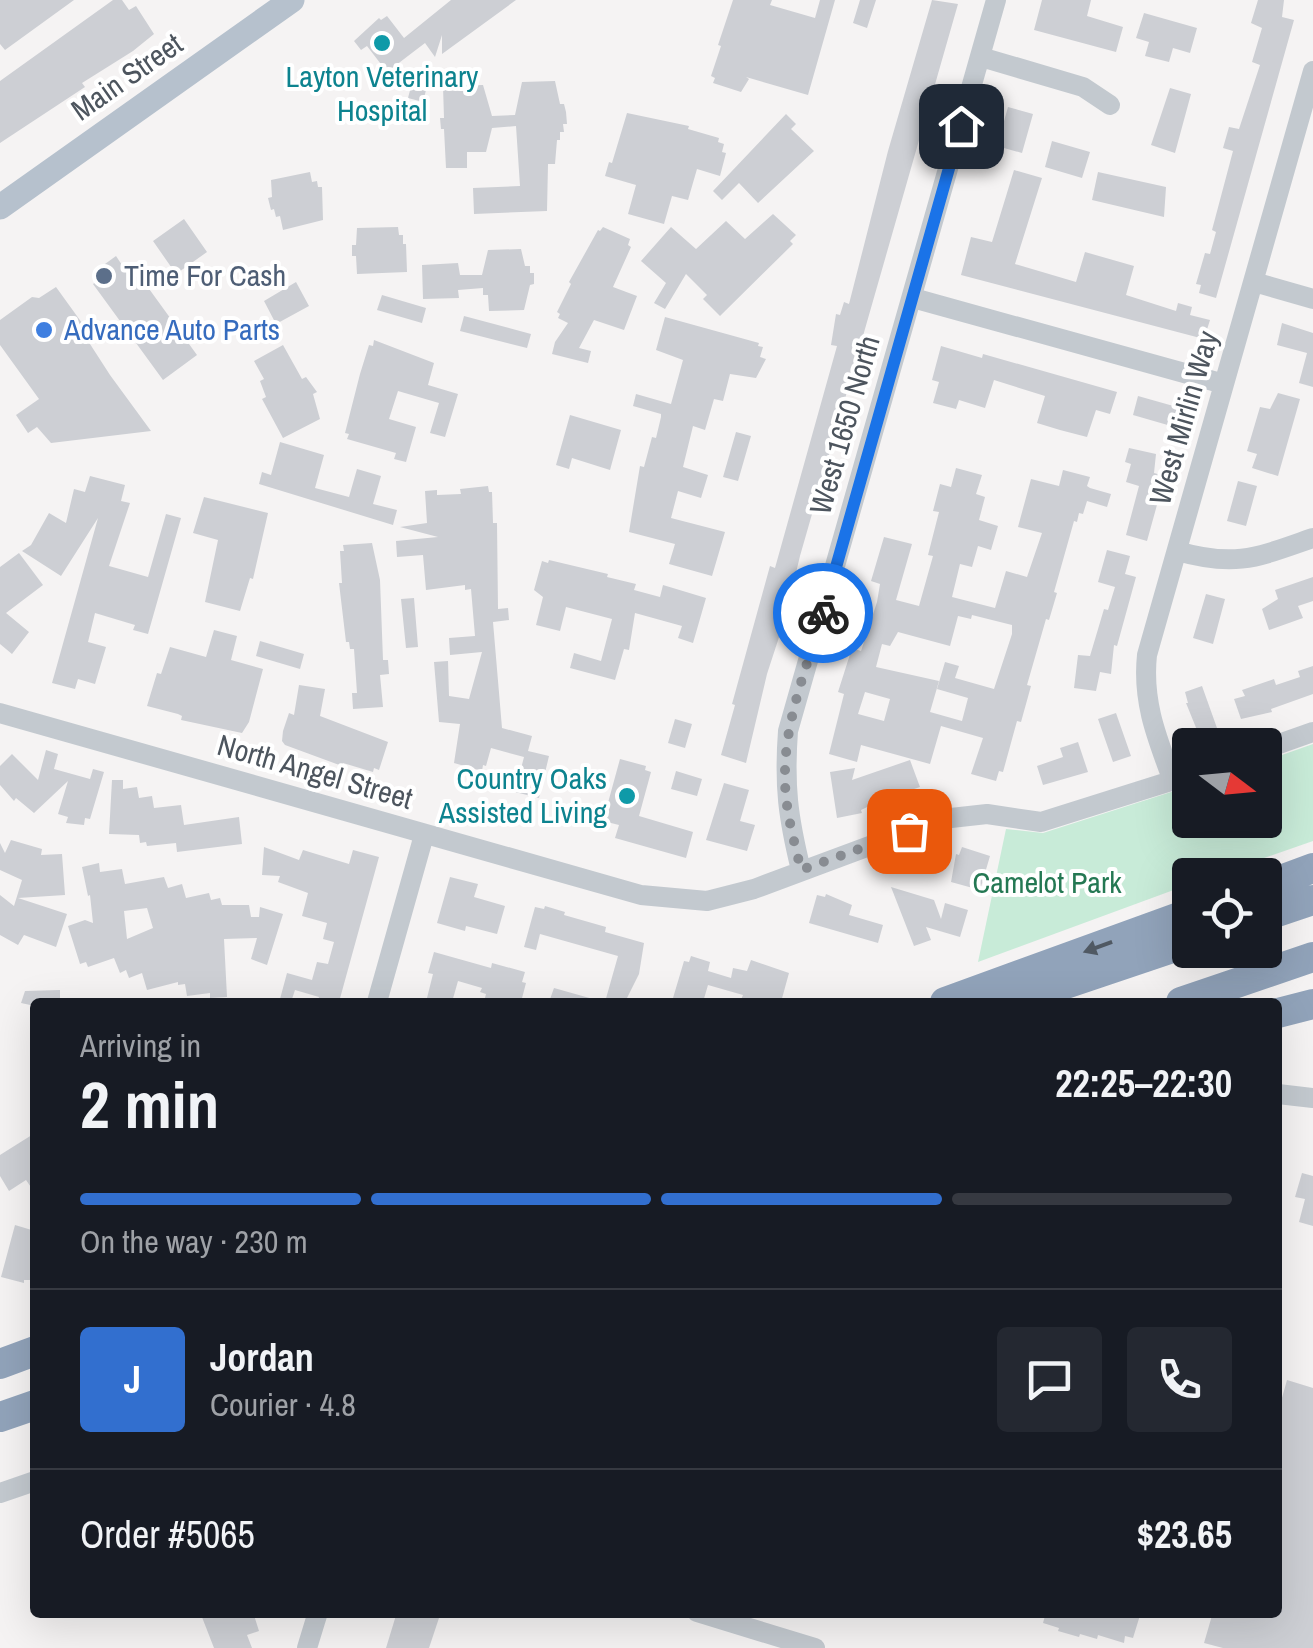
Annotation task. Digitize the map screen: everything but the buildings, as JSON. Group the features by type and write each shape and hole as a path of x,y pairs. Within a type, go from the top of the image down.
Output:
{"highway":[{"path":"1282,880 1313,868"},
{"path":"1282,910 1313,900"},
{"path":"956,998 1172,920"},
{"path":"1024,998 1172,948"},
{"path":"1193,998 1313,957"},
{"path":"1282,1012 1313,1004"},
{"path":"0,1364 30,1353"},
{"path":"0,1417 30,1407"}],"main road":[{"name":"Main Street","path":"0,207 292,0"}],"street":[{"name":"West 1650 North","path":"801,870 787,813 788,731 996,0"},
{"path":"981,57 1083,86 1110,106"},
{"name":"West Mirlin Way","path":"1172,759 1150,718 1144,684 1147,656 1308,107 1313,71"},
{"path":"1254,282 1313,299"},
{"path":"913,298 1224,384"},
{"path":"1178,551 1214,561 1237,561 1313,538"},
{"name":"North Angel Street","path":"0,713 424,835 640,895 672,900 707,901 754,889 942,818 988,814 1040,822 1172,781"},
{"path":"1282,743 1313,732"},
{"path":"377,998 424,835"},
{"path":"1282,1094 1313,1098"},
{"path":"0,1492 30,1483"},
{"path":"307,1648 316,1618"},
{"path":"717,1618 816,1648"}],"green space":[{"name":"Camelot Park","path":"1313,744 1313,841 1264,858 1172,858 1172,891 978,962 1006,829 1043,833 1172,792 1172,838 1282,838 1282,755"}],"way so far":[{"path":"823,613 788,731 787,813 801,870 909,831"}],"place":[{"name":"Layton Veterinary Hospital","path":"382,43"},
{"name":"Time For Cash","path":"104,276"},
{"name":"Advance Auto Parts","path":"44,330"},
{"name":"Country Oaks Assisted Living","path":"627,796"}],"route":[{"path":"823,613 961,126"}]}
